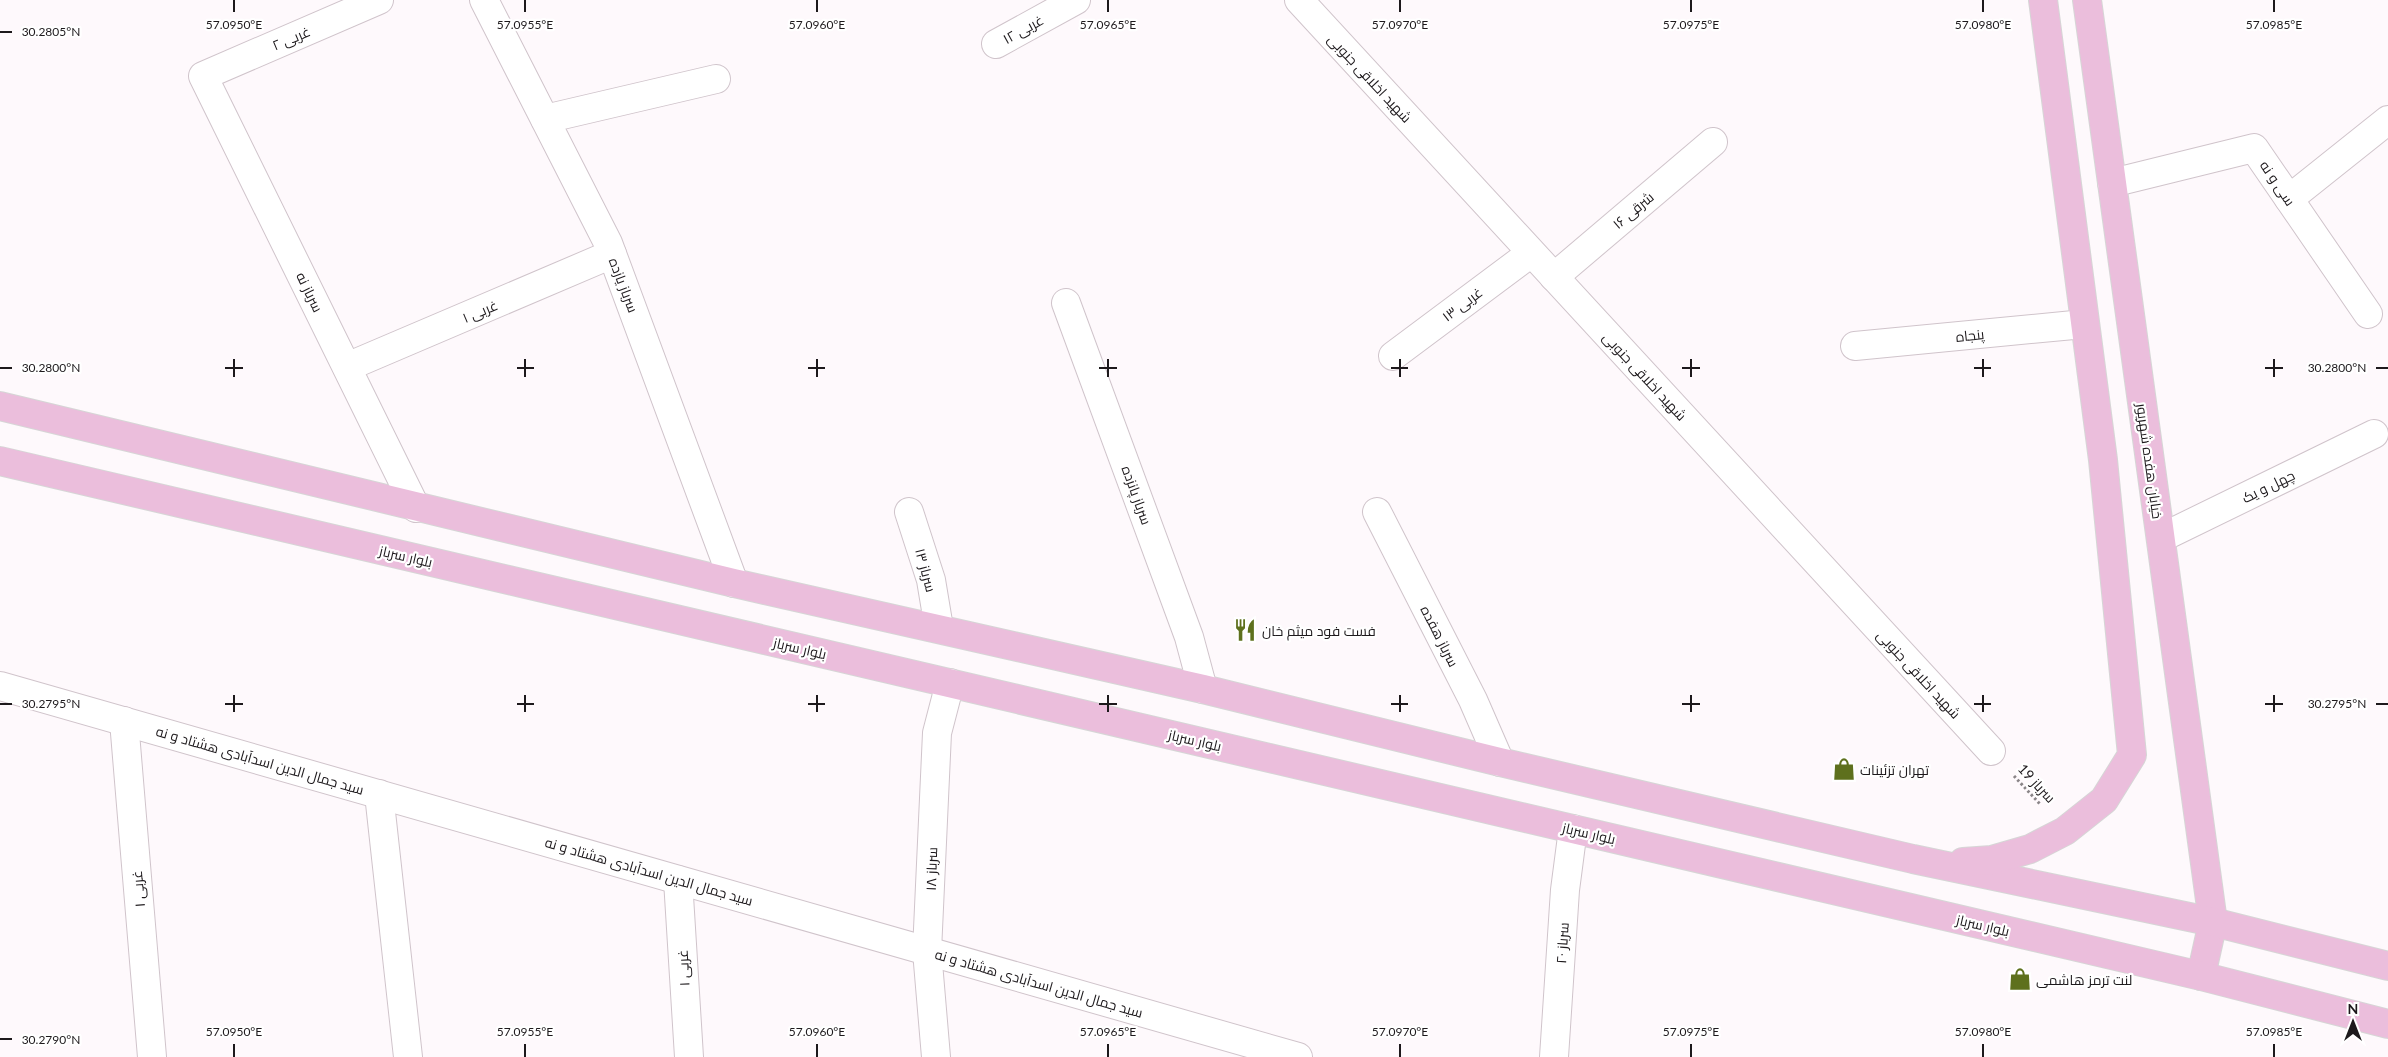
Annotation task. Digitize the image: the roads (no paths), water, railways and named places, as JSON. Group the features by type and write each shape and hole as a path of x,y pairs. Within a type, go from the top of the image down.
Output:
{"main road":[{"path":"1913,859 1952,864 1992,860 2030,849 2065,831 2104,800 2132,755 2103,460 2043,0"},
{"name":"خیابان هفده شهریور","path":"2087,0 2213,922"},
{"path":"0,406 734,584 939,628 1203,689 1500,762 1913,859 2213,922 2388,966"},
{"name":"بلوار سرباز","path":"0,461 2201,976 2388,1024"},
{"path":"2201,976 2213,922"}],"street":[{"name":"غربی ۲","path":"203,76 378,0"},
{"name":"سرباز یازده","path":"484,0 612,254 734,584"},
{"name":"غربی ۱۲","path":"996,44 1076,0"},
{"name":"شهید اخلاقی جنوبی","path":"1299,0 1991,751"},
{"name":"سرباز نه","path":"203,76 416,508"},
{"path":"544,119 716,79"},
{"path":"2289,199 2388,120"},
{"name":"شرقی ۱۶","path":"1554,277 1713,142"},
{"name":"سی و نه","path":"2112,183 2254,148 2368,314"},
{"name":"غربی ۱۳","path":"1393,356 1531,253"},
{"name":"غربی ۱","path":"347,367 612,254"},
{"name":"سرباز پانزده","path":"1066,303 1189,637 1203,689"},
{"name":"پنجاه","path":"1856,346 2084,324"},
{"name":"چهل و یک","path":"2161,538 2374,434"},
{"name":"سرباز ۱۳","path":"909,512 931,580 939,628"},
{"name":"سرباز هفده","path":"1377,512 1472,700 1500,762"},
{"name":"سرباز ۱۸","path":"936,1057 928,951 937,733 950,683"},
{"name":"سید جمال الدین اسدآبادی هشتاد و نه","path":"0,686 1298,1057"},
{"name":"غربی ۱","path":"124,721 152,1057"},
{"path":"379,794 408,1057"},
{"name":"سرباز ۲۰","path":"1554,1057 1565,890 1573,829"},
{"name":"غربی ۱","path":"678,880 689,1057"}],"place":[{"name":"فست فود میثم خان","path":"1245,630"},
{"name":"تهران تزئینات","path":"1844,769"},
{"name":"لنت ترمز هاشمی","path":"2020,979"}]}
